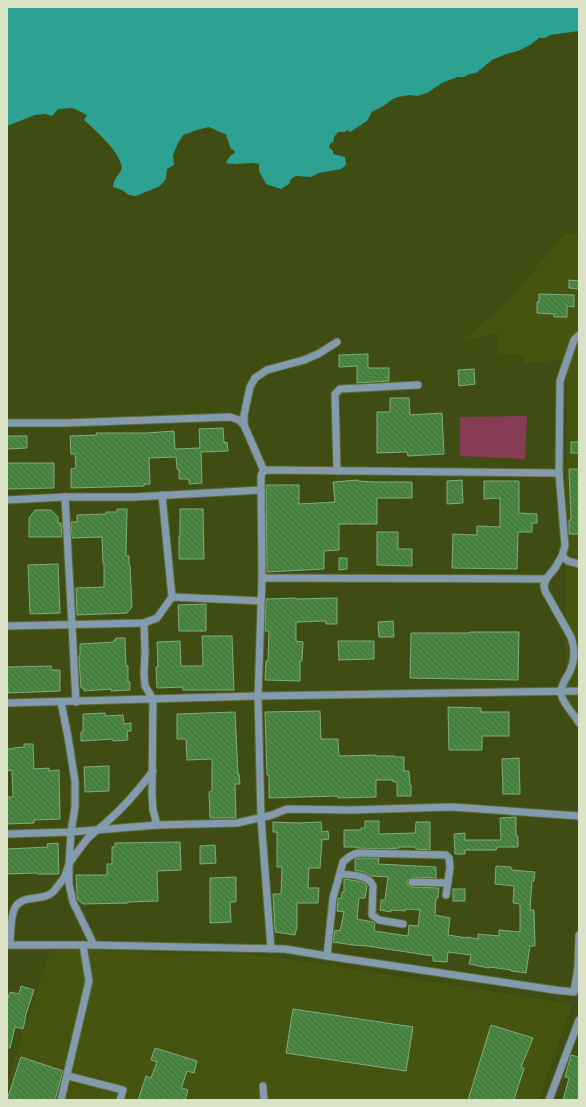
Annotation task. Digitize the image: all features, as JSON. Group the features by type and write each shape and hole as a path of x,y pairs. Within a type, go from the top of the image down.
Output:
{"street":[{"path":"579,335 574,340 560,381 559,473 565,546 562,556 546,579 544,586 545,591 571,637 573,644 574,658 570,671 562,686 561,692 563,701 579,723"},
{"path":"244,425 244,415 250,387 255,378 267,370 304,360 318,354 337,342"},
{"path":"337,471 335,394 340,389 418,385"},
{"path":"7,424 230,417 239,420 244,425 264,471"},
{"path":"264,471 559,473"},
{"path":"264,471 261,477 262,578 258,696 261,818 270,949"},
{"path":"7,500 65,497 135,497 261,490"},
{"path":"7,626 144,623 157,618 172,597 162,495"},
{"path":"65,497 76,702"},
{"path":"562,556 579,564"},
{"path":"262,578 546,579"},
{"path":"172,597 261,601"},
{"path":"144,623 145,686 153,699 153,810 157,825"},
{"path":"7,703 258,696 579,691"},
{"path":"61,702 75,781 75,807 71,832 69,884 73,902 94,945"},
{"path":"153,771 111,819 87,840 69,864 63,879 53,892 46,896 20,901 15,908 8,945 94,945 285,949 577,993 579,935"},
{"path":"7,834 71,832 157,825 237,823 288,810 452,807 579,816"},
{"path":"327,956 333,898 343,862 352,854 446,855 449,858 450,866 446,895"},
{"path":"340,874 366,878 371,881 373,886 372,916 379,920 403,924"},
{"path":"412,882 448,883"},
{"path":"61,1100 68,1076 89,981 83,945"},
{"path":"548,1100 579,1020"},
{"path":"68,1076 123,1090 120,1100"},
{"path":"264,1086 264,1100"}],"shaded area":[{"path":"564,234 579,234 579,734 565,694 567,360 525,363 524,355 501,354 499,352 497,334 463,340 508,302"},
{"path":"527,416 525,459 460,456 460,417"},
{"path":"51,947 158,953 249,954 572,1004 539,1100 7,1100 7,1083"}],"water":[{"path":"7,7 579,7 579,31 539,38 530,45 518,51 492,60 476,73 469,74 464,77 457,77 442,83 427,93 417,96 409,95 393,99 372,112 367,121 350,132 347,130 345,132 338,132 334,137 333,143 331,142 329,147 333,151 333,154 345,157 346,165 341,169 319,173 311,177 296,176 291,179 289,184 281,189 266,184 259,171 259,164 226,163 230,156 235,153 234,150 231,149 226,136 227,135 209,127 183,135 173,155 174,165 167,169 166,179 158,187 136,196 129,195 122,190 113,187 113,184 121,170 119,158 108,144 84,120 87,115 73,108 58,109 52,116 45,114 35,115 7,126"}],"building":[{"path":"569,280 579,281 579,289 569,288"},
{"path":"539,294 574,295 574,307 567,306 567,317 554,317 554,314 537,313"},
{"path":"368,354 368,368 389,368 389,381 357,383 357,366 339,367 339,355"},
{"path":"474,369 475,384 459,386 458,370"},
{"path":"390,398 409,398 410,415 442,413 444,454 408,456 407,452 377,453 377,412 390,412"},
{"path":"223,428 224,443 227,442 228,451 201,452 202,483 189,484 189,479 179,479 179,469 177,469 176,457 149,458 150,484 144,484 144,486 71,488 71,469 76,468 75,454 71,454 70,436 97,435 96,433 147,433 174,431 175,449 200,448 199,429"},
{"path":"7,436 27,436 27,448 7,449"},
{"path":"571,442 579,442 579,453 571,453"},
{"path":"7,463 54,463 54,488 7,489"},
{"path":"569,469 579,469 579,534 569,534 569,520 571,520"},
{"path":"358,480 374,482 412,482 412,498 377,498 377,524 339,524 339,550 324,551 324,569 267,572 266,485 299,485 299,504 335,502 333,482"},
{"path":"462,480 463,503 447,504 447,481"},
{"path":"484,481 519,481 519,513 537,514 537,523 532,523 532,532 518,532 517,569 452,568 453,534 477,535 477,526 500,527 500,498 484,499"},
{"path":"117,509 127,509 126,556 129,556 132,607 127,613 77,615 76,588 104,587 104,563 102,537 72,538 71,522 77,522 77,515 106,514 106,512 117,512"},
{"path":"180,509 203,509 204,559 179,559"},
{"path":"35,510 51,510 58,517 58,523 61,523 62,537 29,537 29,518"},
{"path":"377,532 398,532 398,549 412,549 412,566 377,565"},
{"path":"339,558 347,558 347,569 339,570"},
{"path":"58,564 60,613 30,614 28,565"},
{"path":"337,598 337,624 326,624 326,621 296,622 296,641 303,642 302,661 300,661 300,681 265,680 266,661 268,661 269,631 265,631 266,599"},
{"path":"206,604 206,631 179,631 178,605"},
{"path":"393,621 394,637 379,637 378,622"},
{"path":"519,632 518,680 410,678 411,633"},
{"path":"202,636 232,636 234,690 183,690 183,687 157,688 157,642 180,641 181,666 203,666"},
{"path":"116,638 125,638 126,666 128,666 128,682 130,682 130,690 111,691 111,689 84,691 84,688 81,688 79,660 80,644 114,642"},
{"path":"338,641 374,641 374,659 339,660"},
{"path":"51,666 52,670 60,670 60,691 8,693 7,667"},
{"path":"448,707 481,708 481,712 509,712 509,736 482,736 482,750 449,750"},
{"path":"320,711 321,739 338,739 339,756 376,755 404,757 404,771 409,771 411,796 397,796 397,782 393,782 393,780 376,780 376,797 338,798 338,796 269,798 265,712"},
{"path":"235,712 238,774 240,784 235,784 236,818 210,818 209,792 212,791 212,759 187,760 186,739 177,739 177,714"},
{"path":"105,713 105,716 123,715 124,724 131,723 131,731 127,731 128,740 113,741 113,739 81,741 81,732 83,732 83,714"},
{"path":"24,744 33,744 34,769 49,768 49,771 59,770 60,819 34,820 34,823 7,824 7,797 13,797 12,770 7,771 7,749 24,747"},
{"path":"519,758 520,794 503,794 502,759"},
{"path":"109,766 109,791 85,792 84,767"},
{"path":"516,817 516,836 518,836 518,847 497,847 496,850 465,850 465,854 455,854 454,834 465,833 465,840 501,840 500,818"},
{"path":"365,821 379,821 379,834 415,833 416,822 430,822 430,850 416,849 415,847 384,849 344,847 344,830 361,830 361,828 365,828"},
{"path":"273,822 321,822 322,832 328,831 329,839 322,840 320,868 309,868 308,888 319,888 318,903 297,903 297,926 295,935 275,932 273,894 281,894 282,867 277,867 277,832 273,832"},
{"path":"180,842 181,870 157,871 158,901 83,904 78,900 76,875 107,875 107,864 112,864 112,847 115,847 115,843"},
{"path":"58,843 59,874 7,874 7,849 48,847 47,844"},
{"path":"215,845 216,863 200,864 200,846"},
{"path":"379,858 378,864 436,867 436,878 412,877 408,880 407,884 412,887 439,888 438,898 436,898 435,915 450,918 448,935 478,939 478,934 499,936 499,930 520,932 520,904 513,903 514,886 495,884 496,866 511,867 511,870 535,872 534,881 532,881 530,910 534,910 535,946 530,946 526,973 469,964 471,955 448,952 447,962 433,961 433,956 333,942 335,930 340,931 344,912 337,911 338,898 341,899 342,892 344,892 344,879 364,883 367,886 365,898 359,898 357,919 373,922 375,924 374,931 408,936 409,925 418,926 420,910 391,910 391,912 380,910 381,900 385,900 388,877 371,876 364,872 355,870 355,859"},
{"path":"236,877 236,902 230,902 231,922 210,923 210,878"},
{"path":"453,889 465,889 465,901 453,901"},
{"path":"21,986 34,990 25,1017 23,1029 15,1027 10,1048 7,1048 7,1001 10,992 19,994"},
{"path":"293,1009 413,1027 406,1071 286,1053"},
{"path":"491,1025 533,1038 521,1067 524,1068 514,1100 468,1100"},
{"path":"155,1048 197,1061 194,1073 187,1071 182,1086 182,1088 188,1090 185,1100 138,1100 146,1076 151,1078 157,1062 151,1060"},
{"path":"571,1055 579,1057 579,1100 563,1100 569,1078 565,1077"},
{"path":"21,1057 63,1071 55,1100 7,1100"}]}
